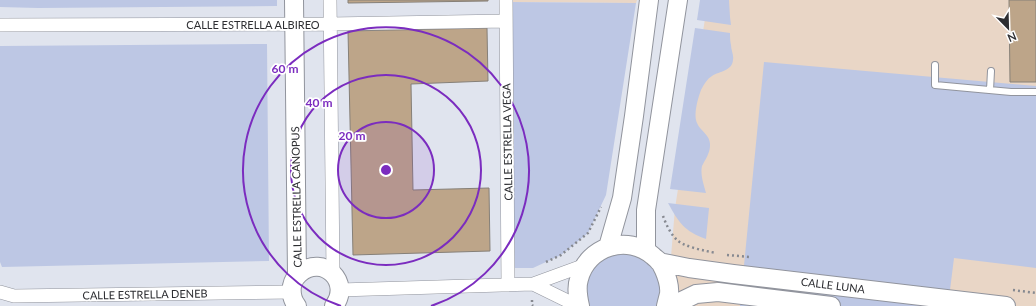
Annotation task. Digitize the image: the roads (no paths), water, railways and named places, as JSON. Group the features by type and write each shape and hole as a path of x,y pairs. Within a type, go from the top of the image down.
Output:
{"street":[{"name":"CALLE ESTRELLA CANOPUS","path":"294,0 297,275"},
{"path":"330,0 332,273"},
{"name":"CALLE ESTRELLA VEGA","path":"506,0 508,285"},
{"path":"579,306 577,293 579,279 585,265 591,257 608,246 622,198 649,0"},
{"path":"666,306 669,293 667,276 653,256 646,210 678,0"},
{"name":"CALLE ESTRELLA ALBIREO","path":"0,26 330,24 506,21"},
{"name":"CALLE LUNA","path":"608,246 628,244 653,256 688,268 1006,306"},
{"path":"294,299 292,283 297,275 305,269 314,266 324,268 332,273 338,281 337,298 533,284 585,265"},
{"path":"533,284 579,306"},
{"name":"CALLE ESTRELLA DENEB","path":"0,292 14,296 294,299"},
{"name":"CALLE LUNA","path":"671,306 696,294 718,292 831,306"}],"lane":[{"path":"935,65 935,85 1011,92 1036,92"},
{"path":"990,90 991,71"}]}
